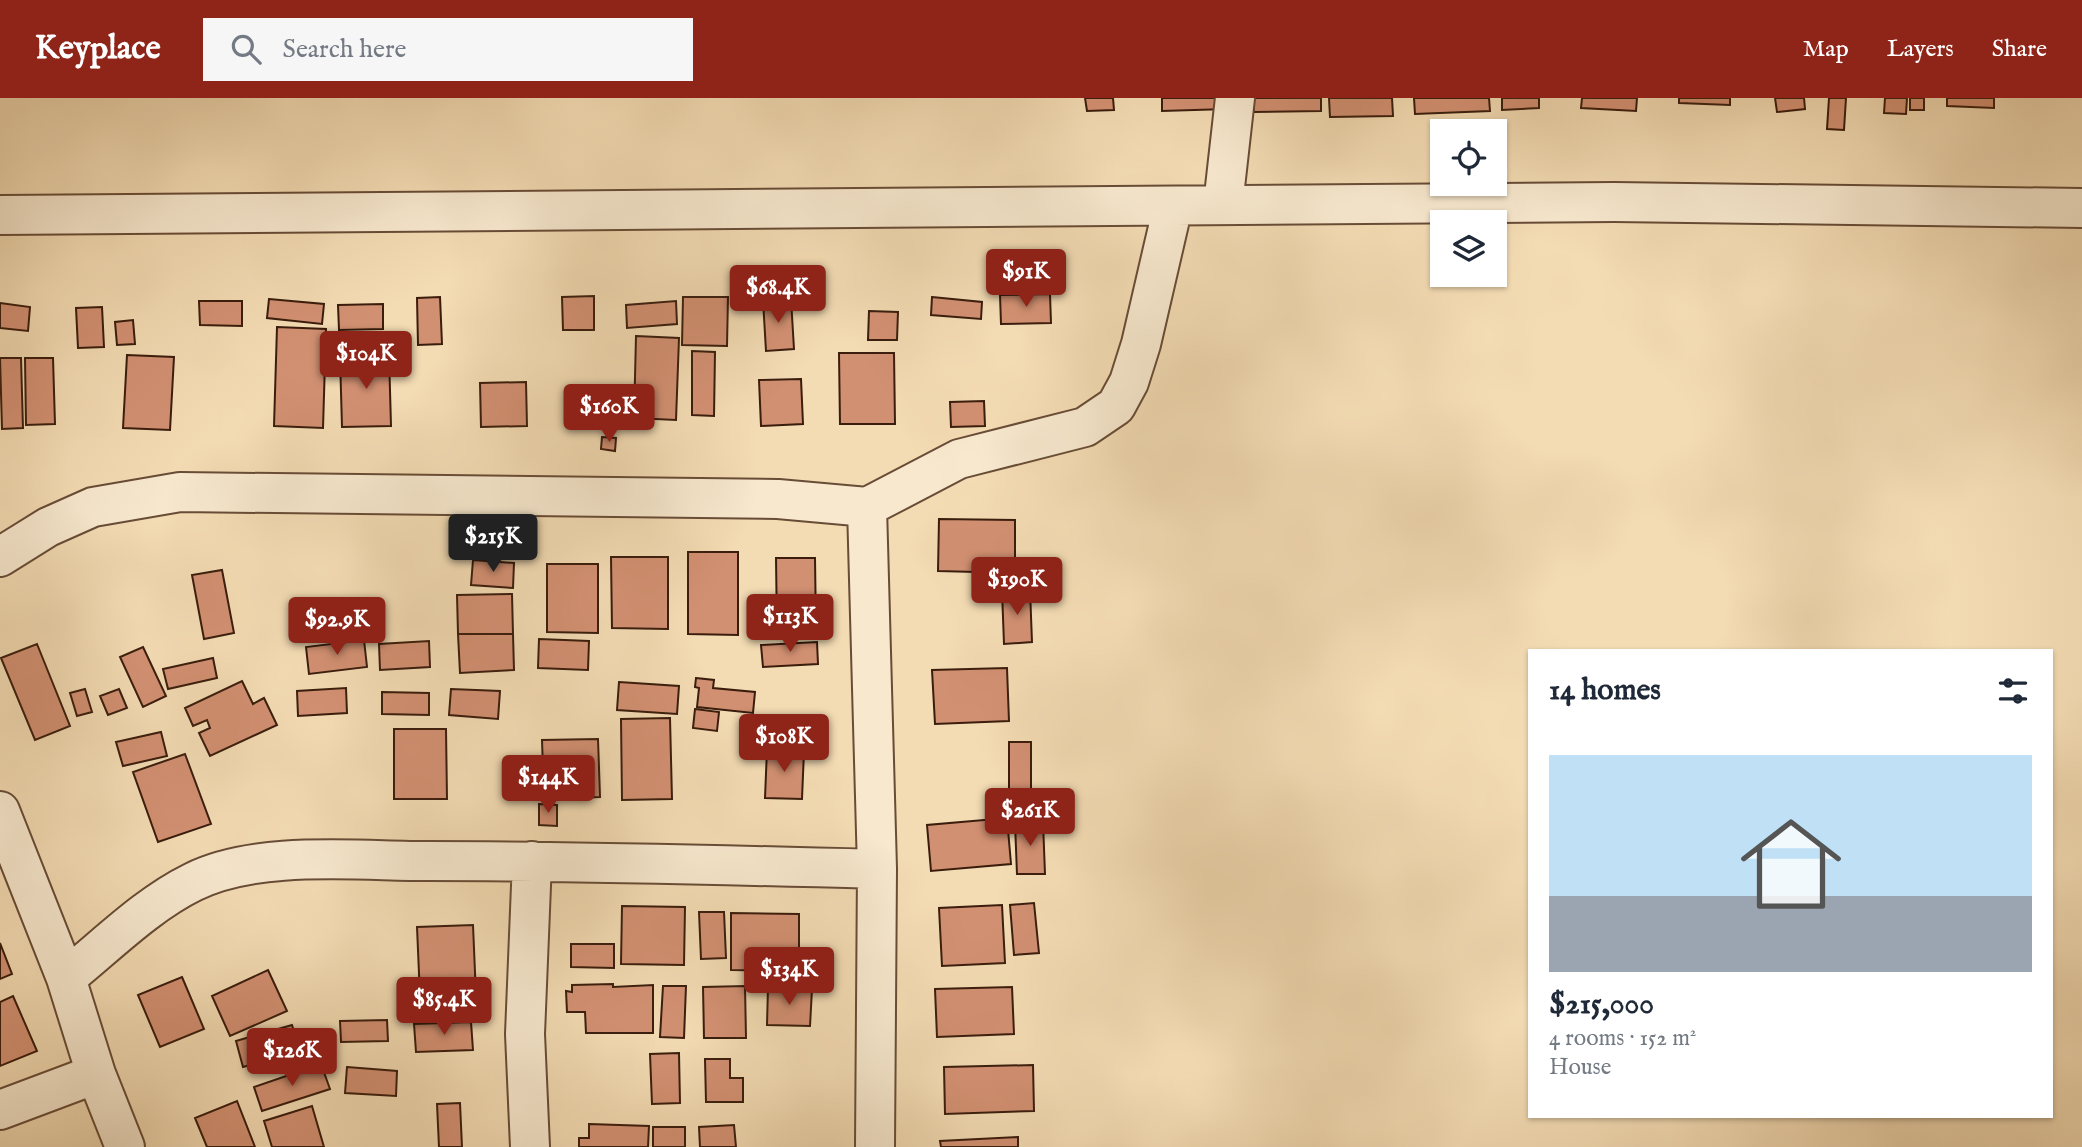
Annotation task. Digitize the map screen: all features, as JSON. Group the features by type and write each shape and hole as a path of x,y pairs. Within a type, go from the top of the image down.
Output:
{"street":[{"path":"1223,205 1235,98"},
{"path":"0,215 1627,202 2082,208"},
{"path":"0,557 48,527 93,507 180,492 778,499 867,507 959,459 1085,426 1116,406 1129,382 1141,344 1173,206"},
{"path":"867,507 877,869 875,1147"},
{"path":"0,811 66,978 96,1074 125,1147"},
{"path":"66,978 170,897 194,882 238,868 281,860 532,861 877,869"},
{"path":"530,1147 525,1034 532,861"},
{"path":"0,1110 96,1074"}],"building":[{"path":"1085,98 1113,98 1114,110 1087,111"},
{"path":"1162,98 1226,98 1227,109 1162,111"},
{"path":"1253,98 1321,98 1321,111 1254,112"},
{"path":"1329,98 1392,98 1393,116 1330,117"},
{"path":"1414,98 1489,98 1490,111 1415,114"},
{"path":"1502,98 1539,98 1539,108 1502,110"},
{"path":"1582,98 1637,98 1636,111 1581,108"},
{"path":"1679,98 1730,98 1730,105 1679,103"},
{"path":"1775,98 1804,98 1805,109 1777,112"},
{"path":"1829,98 1846,98 1844,130 1827,129"},
{"path":"1885,98 1907,98 1906,114 1884,113"},
{"path":"1910,98 1924,98 1924,110 1910,110"},
{"path":"1947,98 1994,98 1994,108 1947,106"},
{"path":"1050,294 1051,323 1001,324 1000,295"},
{"path":"594,296 594,330 563,330 562,297"},
{"path":"440,297 442,344 418,345 417,298"},
{"path":"683,297 728,297 727,346 682,345"},
{"path":"932,297 982,302 981,319 931,315"},
{"path":"269,299 324,304 322,324 267,318"},
{"path":"791,299 794,349 766,351 763,300"},
{"path":"199,301 242,301 242,326 200,325"},
{"path":"676,301 677,324 627,328 626,305"},
{"path":"0,303 30,307 28,331 0,328"},
{"path":"383,304 383,329 339,330 338,305"},
{"path":"102,307 104,347 78,348 76,308"},
{"path":"869,311 898,312 897,340 868,340"},
{"path":"133,320 135,344 117,345 115,322"},
{"path":"277,327 326,329 323,428 274,426"},
{"path":"636,336 679,338 676,420 634,418"},
{"path":"692,351 715,352 714,416 692,415"},
{"path":"839,353 894,353 895,424 840,424"},
{"path":"127,355 174,357 170,430 123,428"},
{"path":"389,355 391,426 342,427 340,357"},
{"path":"0,358 21,358 23,428 2,429"},
{"path":"25,358 53,358 55,424 26,425"},
{"path":"801,379 803,424 761,426 759,380"},
{"path":"526,382 527,426 481,427 480,383"},
{"path":"984,401 985,426 951,427 950,402"},
{"path":"602,437 616,438 615,451 601,449"},
{"path":"939,519 1015,520 1015,573 938,571"},
{"path":"688,552 738,552 738,635 688,634"},
{"path":"611,557 668,557 668,629 612,628"},
{"path":"776,558 815,558 816,630 777,631"},
{"path":"473,560 514,563 513,588 471,585"},
{"path":"547,564 598,564 598,633 547,632"},
{"path":"222,570 234,633 204,639 192,575"},
{"path":"1030,590 1032,642 1004,644 1002,591"},
{"path":"512,594 513,634 458,634 457,595"},
{"path":"458,634 513,634 514,670 460,673"},
{"path":"539,639 589,641 588,670 538,668"},
{"path":"364,640 367,667 309,674 306,647"},
{"path":"429,641 430,667 380,670 379,644"},
{"path":"817,642 818,664 763,667 761,645"},
{"path":"37,644 70,726 35,740 1,658"},
{"path":"143,647 166,696 143,707 120,657"},
{"path":"213,658 217,678 168,689 163,669"},
{"path":"1007,668 1009,721 935,724 932,670"},
{"path":"696,678 714,680 713,688 755,692 753,713 697,707 699,688 695,687"},
{"path":"242,681 253,704 264,698 277,725 210,756 199,733 210,728 207,720 193,726 185,708"},
{"path":"619,682 679,686 677,714 617,710"},
{"path":"346,688 347,713 298,716 297,691"},
{"path":"85,689 92,712 77,716 70,693"},
{"path":"119,689 127,708 108,715 100,696"},
{"path":"451,689 500,691 498,719 449,715"},
{"path":"382,692 429,693 429,715 382,714"},
{"path":"695,709 719,712 717,731 693,728"},
{"path":"670,718 672,799 622,800 621,719"},
{"path":"394,729 446,729 447,799 394,799"},
{"path":"161,732 167,756 123,766 116,742"},
{"path":"598,739 600,797 544,799 542,740"},
{"path":"1009,742 1031,742 1031,792 1009,792"},
{"path":"767,749 804,751 802,799 765,798"},
{"path":"185,754 211,824 158,842 133,772"},
{"path":"539,804 557,805 557,826 539,825"},
{"path":"1007,818 1011,864 931,871 927,825"},
{"path":"1043,822 1045,874 1017,874 1015,823"},
{"path":"1034,903 1039,953 1014,955 1010,905"},
{"path":"1002,905 1005,963 942,966 939,908"},
{"path":"622,906 685,907 684,965 621,964"},
{"path":"699,912 724,912 726,958 701,959"},
{"path":"731,913 799,914 799,971 731,970"},
{"path":"473,925 476,996 420,997 417,927"},
{"path":"0,943 12,974 0,979"},
{"path":"571,944 614,944 614,968 571,967"},
{"path":"268,970 287,1011 230,1036 212,996"},
{"path":"182,977 204,1029 160,1047 138,995"},
{"path":"613,984 613,987 653,985 653,1033 586,1033 585,1012 567,1012 566,991 572,992 572,985"},
{"path":"663,986 686,986 684,1038 660,1037"},
{"path":"745,986 746,1038 704,1038 703,987"},
{"path":"768,987 812,989 810,1026 767,1025"},
{"path":"1012,987 1014,1034 937,1037 935,989"},
{"path":"13,996 37,1051 0,1066 0,1002"},
{"path":"387,1020 388,1041 341,1042 340,1021"},
{"path":"471,1022 473,1050 416,1052 414,1024"},
{"path":"292,1025 300,1051 243,1067 236,1041"},
{"path":"679,1053 680,1103 652,1104 650,1054"},
{"path":"705,1059 730,1059 730,1078 743,1078 743,1102 706,1102"},
{"path":"321,1064 330,1089 262,1111 254,1087"},
{"path":"1033,1065 1034,1111 945,1114 944,1067"},
{"path":"347,1067 397,1071 396,1096 345,1093"},
{"path":"237,1101 255,1147 207,1147 195,1118"},
{"path":"460,1103 462,1147 439,1147 437,1104"},
{"path":"312,1106 324,1147 272,1147 264,1121"},
{"path":"589,1124 649,1126 648,1147 579,1147 579,1138 589,1138"},
{"path":"734,1125 736,1147 700,1147 699,1127"},
{"path":"653,1127 685,1127 685,1147 653,1147"},
{"path":"1018,1137 1018,1147 941,1147 940,1141"}]}
